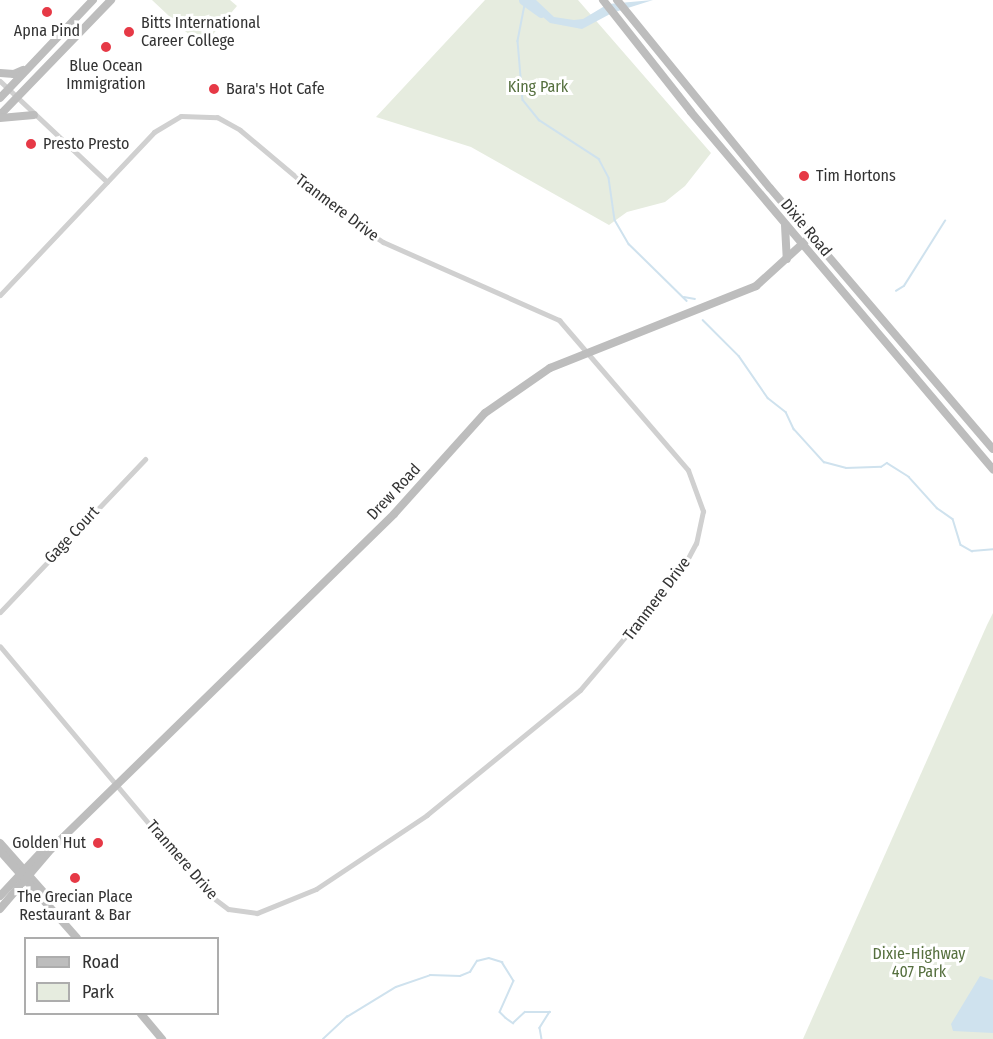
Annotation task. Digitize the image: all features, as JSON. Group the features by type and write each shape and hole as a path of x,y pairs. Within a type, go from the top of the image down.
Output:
{"main road":[{"path":"0,98 93,0"},
{"path":"0,116 111,0"},
{"name":"Dixie Road","path":"603,0 691,112 784,224 993,469"},
{"name":"Dixie Road","path":"617,0 993,449"},
{"path":"0,73 14,75 30,66"},
{"path":"0,116 34,115"},
{"path":"784,224 787,259"},
{"name":"Drew Road","path":"0,909 25,876 51,849 394,514 485,413 550,368 756,286 812,235"},
{"path":"0,843 75,937"},
{"path":"0,851 25,876"},
{"name":"Drew Road","path":"0,896 25,876"},
{"path":"142,1015 162,1039"}],"street":[{"path":"0,81 107,182"},
{"name":"Tranmere Drive","path":"0,295 107,182 168,122 199,114 217,117 240,130 368,233 406,254 545,311 568,328 688,470 703,511 696,543 681,571 580,690 446,801 390,840 316,889 257,913 228,909 207,893 0,646"},
{"name":"Gage Court","path":"0,612 145,459"}],"green space":[{"path":"152,0 230,0 237,6 202,47"},
{"name":"King Park","path":"485,0 578,0 711,153 685,186 665,202 627,212 609,225 471,147 376,117"},
{"name":"Dixie-Highway 407 Park","path":"993,613 993,1039 803,1039 987,625"}],"water":[{"path":"523,0 536,0 554,17 574,20 583,19 608,4 653,0 612,13 582,29 550,23"},
{"path":"980,976 993,980 993,1033 953,1031 951,1024"}],"waterway":[{"path":"523,0 541,13"},
{"path":"525,5 518,41 523,100 539,120 599,159 609,178 615,220 629,244 687,301"},
{"path":"896,291 904,286 945,221"},
{"path":"684,297 695,299"},
{"path":"703,320 739,356 768,398 786,412 794,429 824,462 846,468 881,467 887,463 909,477 937,508 953,519 961,545 972,551 993,549"},
{"path":"323,1039 347,1017 396,987 430,975 460,976 470,972 477,961 489,958 502,962 514,981 500,1012 506,1018 513,1023 525,1012 550,1012 540,1028 542,1039"}],"place":[{"name":"Apna Pind","path":"47,12"},
{"name":"Bitts International Career College","path":"129,32"},
{"name":"Blue Ocean Immigration","path":"106,47"},
{"name":"Bara's Hot Cafe","path":"214,89"},
{"name":"Presto Presto","path":"31,144"},
{"name":"Tim Hortons","path":"804,176"},
{"name":"Golden Hut","path":"98,843"},
{"name":"The Grecian Place Restaurant & Bar","path":"75,878"}]}
